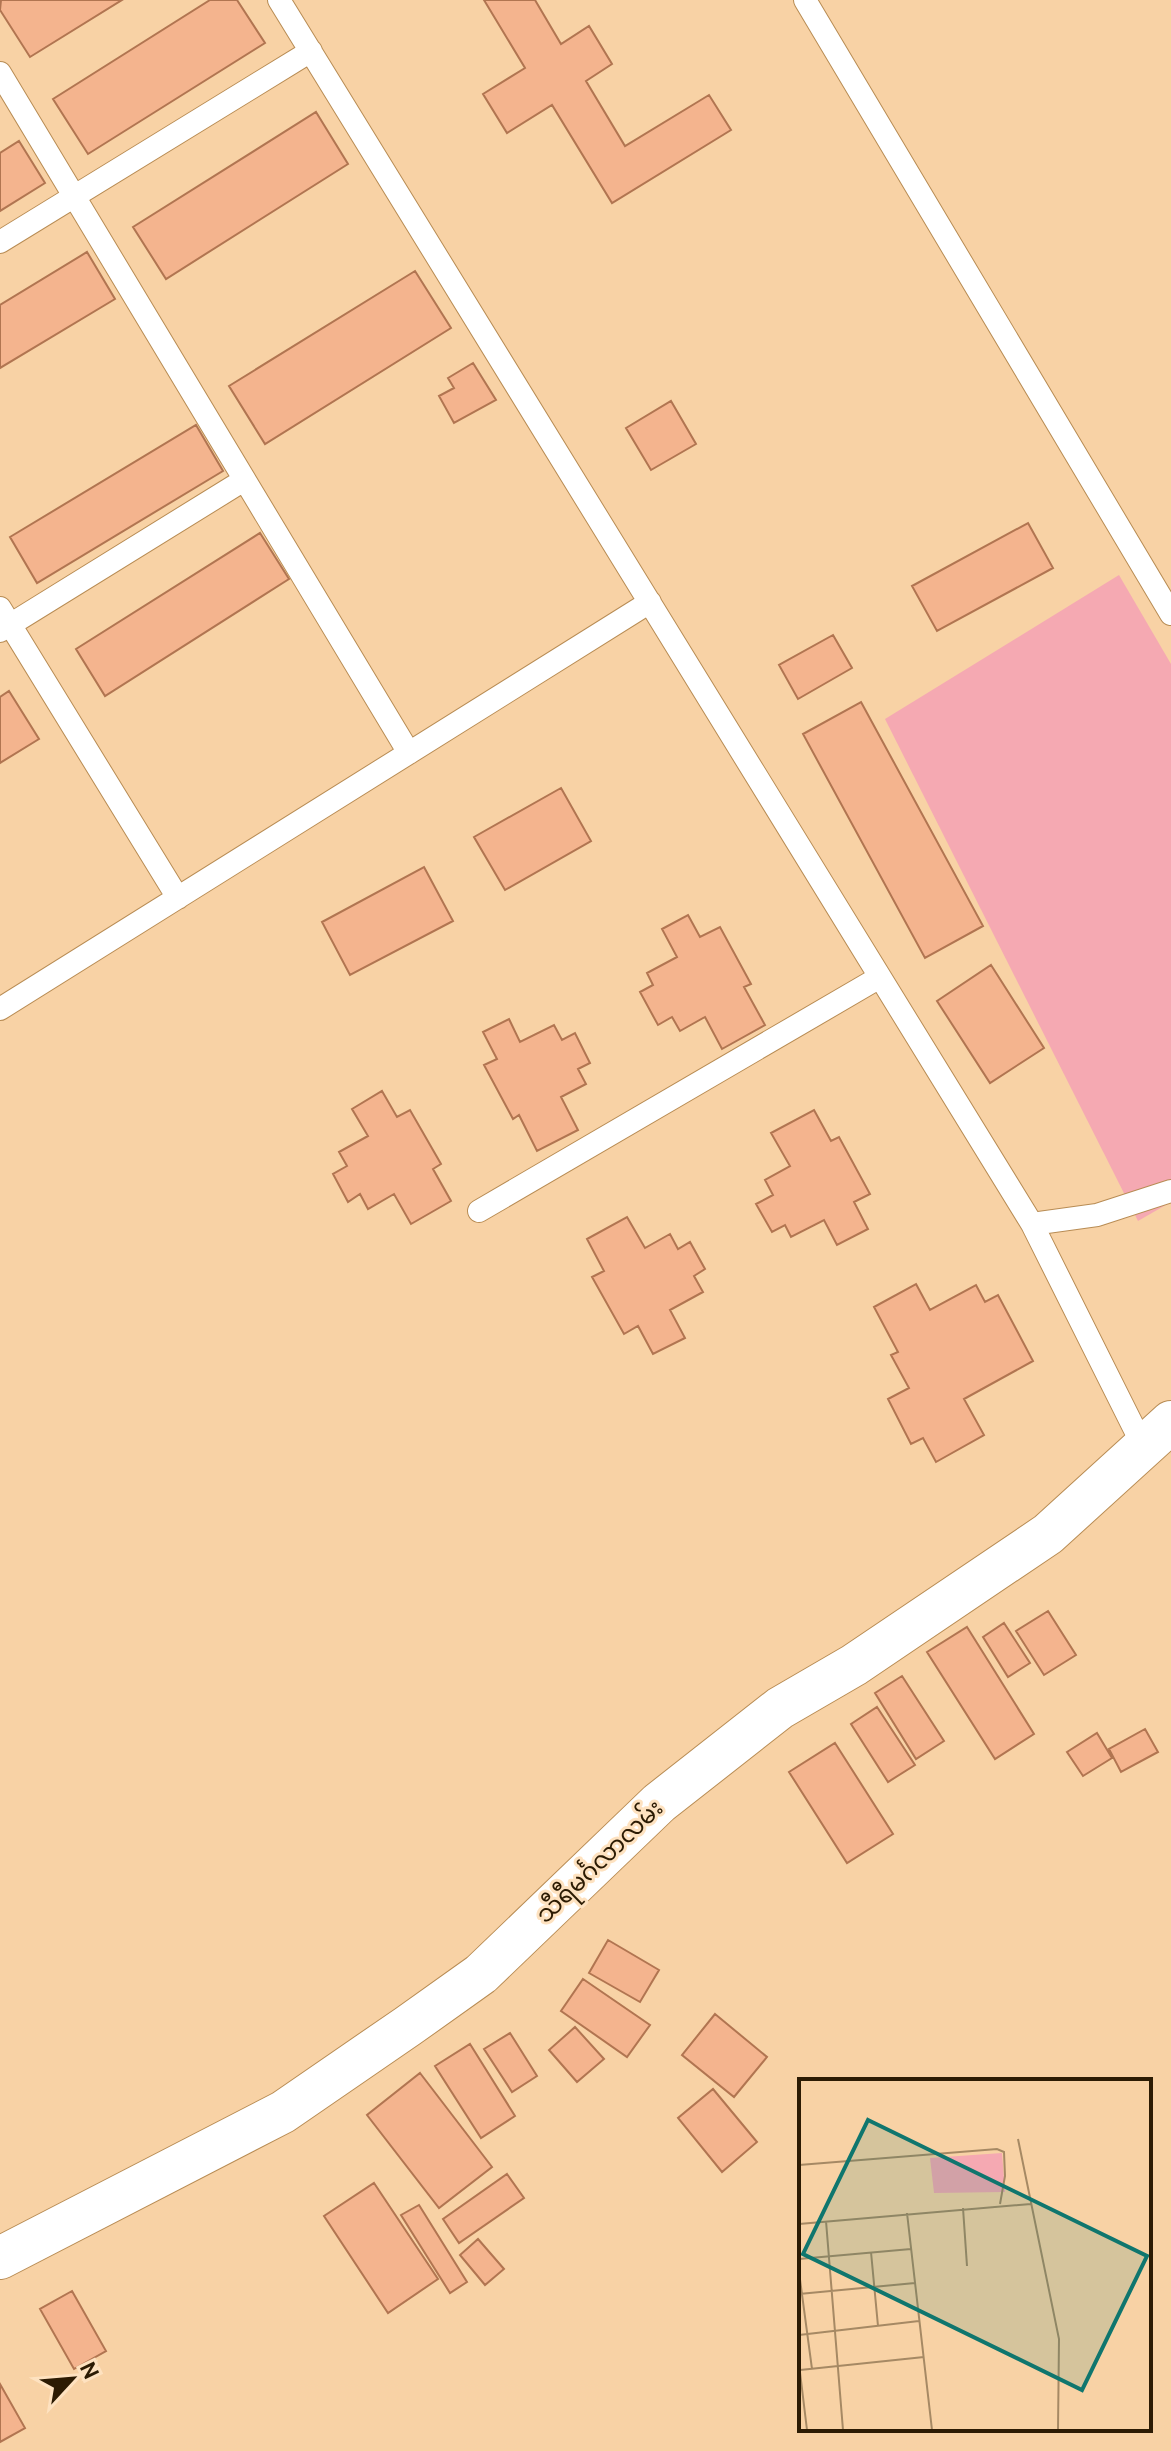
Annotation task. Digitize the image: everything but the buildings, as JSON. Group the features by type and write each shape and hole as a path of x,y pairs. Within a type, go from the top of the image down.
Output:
{"street":[{"name":"သီရီမင်္ဂလာလမ်း","path":"0,2258 283,2112 408,2026 481,1974 659,1803 780,1708 854,1665 1048,1534 1157,1434"}],"lane":[{"path":"279,0 1032,1224 1157,1434"},
{"path":"805,0 1171,614"},
{"path":"0,242 311,51"},
{"path":"0,73 409,753"},
{"path":"178,898 3,621 244,480"},
{"path":"0,1009 650,602"},
{"path":"479,1211 880,977"},
{"path":"1032,1224 1097,1215 1171,1191"}],"shaded area":[{"path":"1119,575 1171,664 1171,1202 1138,1221 885,719"}]}
